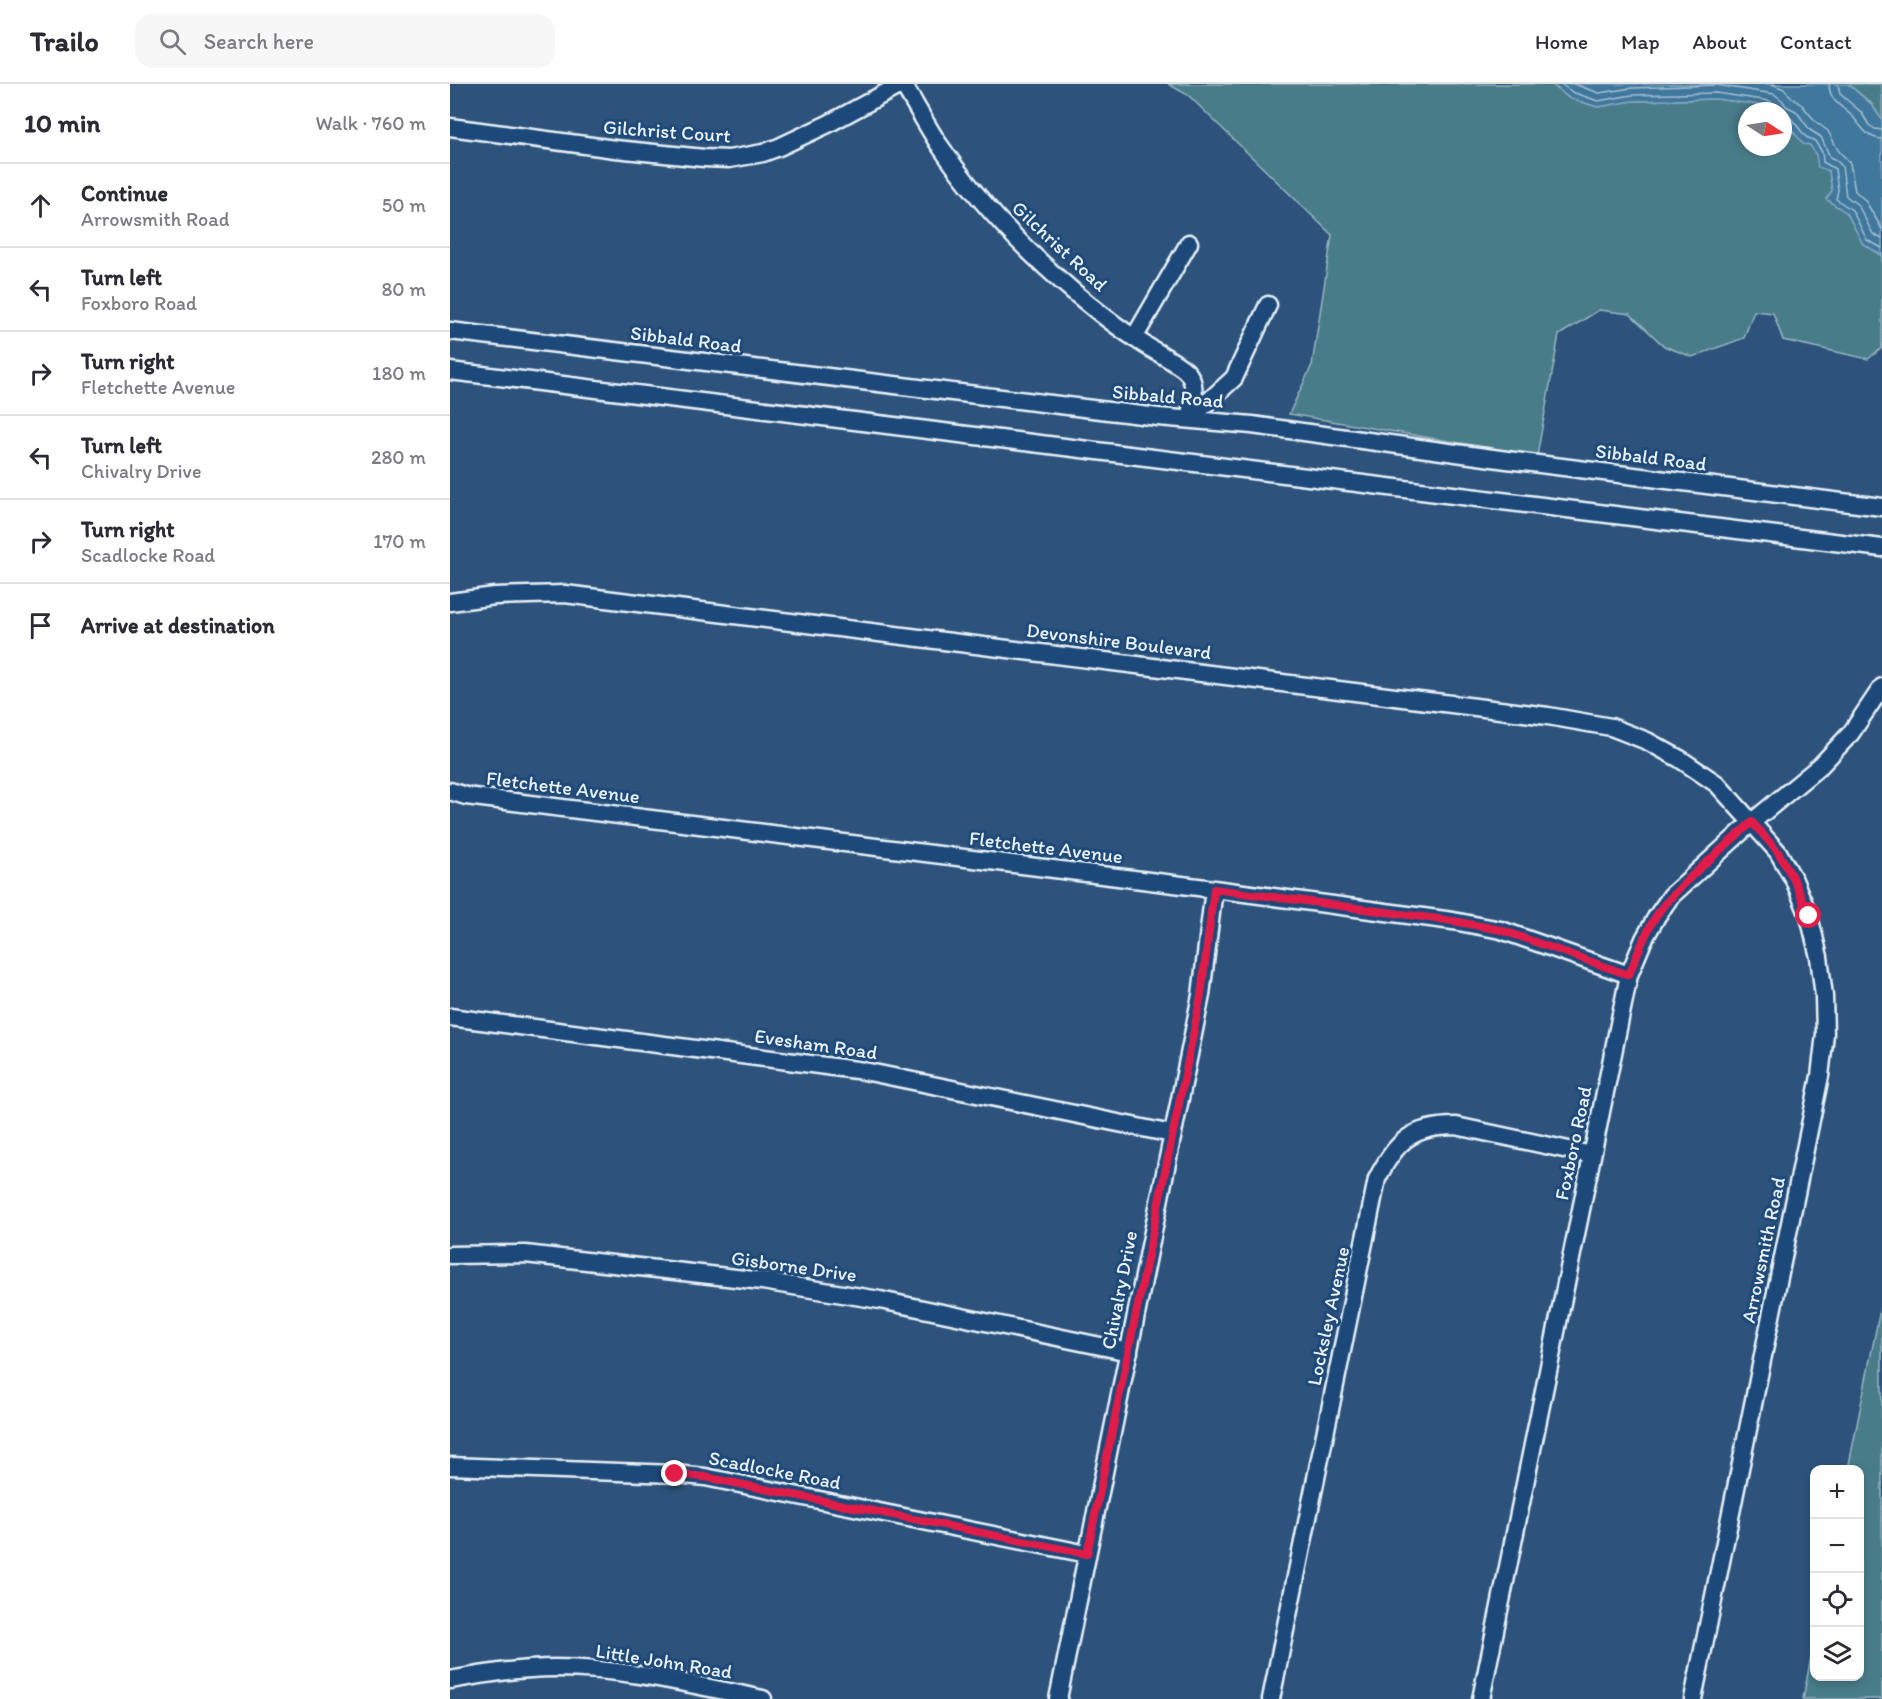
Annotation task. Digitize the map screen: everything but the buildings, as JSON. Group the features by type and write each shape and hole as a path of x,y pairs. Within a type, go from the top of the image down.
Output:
{"street":[{"name":"Gilchrist Court","path":"450,128 615,149 729,159 763,153 779,147 828,124 902,84"},
{"name":"Gilchrist Road","path":"902,84 939,143 1001,222 1039,261 1075,293 1134,338 1186,372 1194,381 1189,419"},
{"path":"1134,338 1189,243"},
{"path":"1189,419 1234,378 1268,305"},
{"name":"Sibbald Road","path":"450,331 1146,416 1252,425 1882,507"},
{"path":"450,371 1882,548"},
{"name":"Devonshire Boulevard","path":"450,602 495,596 566,594 1548,716 1611,727 1647,741 1680,759 1717,784 1752,822"},
{"name":"Foxboro Road","path":"1481,1699 1629,975 1644,939 1671,897 1752,822 1821,765 1851,733 1882,687"},
{"name":"Fletchette Avenue","path":"450,791 466,796 1453,921 1501,930 1629,975"},
{"name":"Arrowsmith Road","path":"1693,1699 1820,1076 1825,1034 1820,957 1809,916 1794,880 1778,852 1752,822"},
{"name":"Chivalry Drive","path":"1058,1699 1201,995 1214,889"},
{"name":"Evesham Road","path":"450,1017 864,1071 1172,1134"},
{"name":"Locksley Avenue","path":"1271,1699 1377,1179 1386,1160 1398,1145 1416,1132 1435,1126 1456,1126 1592,1155"},
{"name":"Gisborne Drive","path":"450,1255 525,1254 762,1281 880,1300 1128,1352"},
{"name":"Scadlocke Road","path":"450,1466 705,1477 1087,1554"},
{"name":"Little John Road","path":"450,1680 490,1673 553,1668 602,1670 647,1675 763,1699"}],"green space":[{"path":"1168,84 1551,84 1569,98 1598,107 1632,101 1716,99 1739,102 1738,156 1792,156 1792,127 1810,144 1829,171 1832,191 1826,199 1847,213 1863,244 1882,255 1882,348 1868,359 1783,340 1773,313 1754,311 1744,338 1692,357 1664,346 1630,314 1599,310 1559,335 1537,456 1289,414 1312,365 1332,235 1188,95"},
{"path":"1848,84 1882,84 1882,120 1871,103"},
{"path":"1882,1300 1882,1699 1803,1699 1810,1662 1810,1681 1864,1681 1864,1465 1849,1465"}],"water":[{"path":"1552,84 1848,84 1871,104 1882,120 1882,255 1863,244 1847,213 1826,199 1832,191 1829,171 1818,167 1816,155 1810,145 1803,144 1792,130 1792,102 1739,102 1716,99 1632,101 1598,107 1569,98"}],"route":[{"path":"675,1474 705,1477 1087,1554 1201,995 1214,889 1453,921 1501,930 1629,975 1644,939 1671,897 1752,822 1778,852 1794,880 1809,916"}]}
